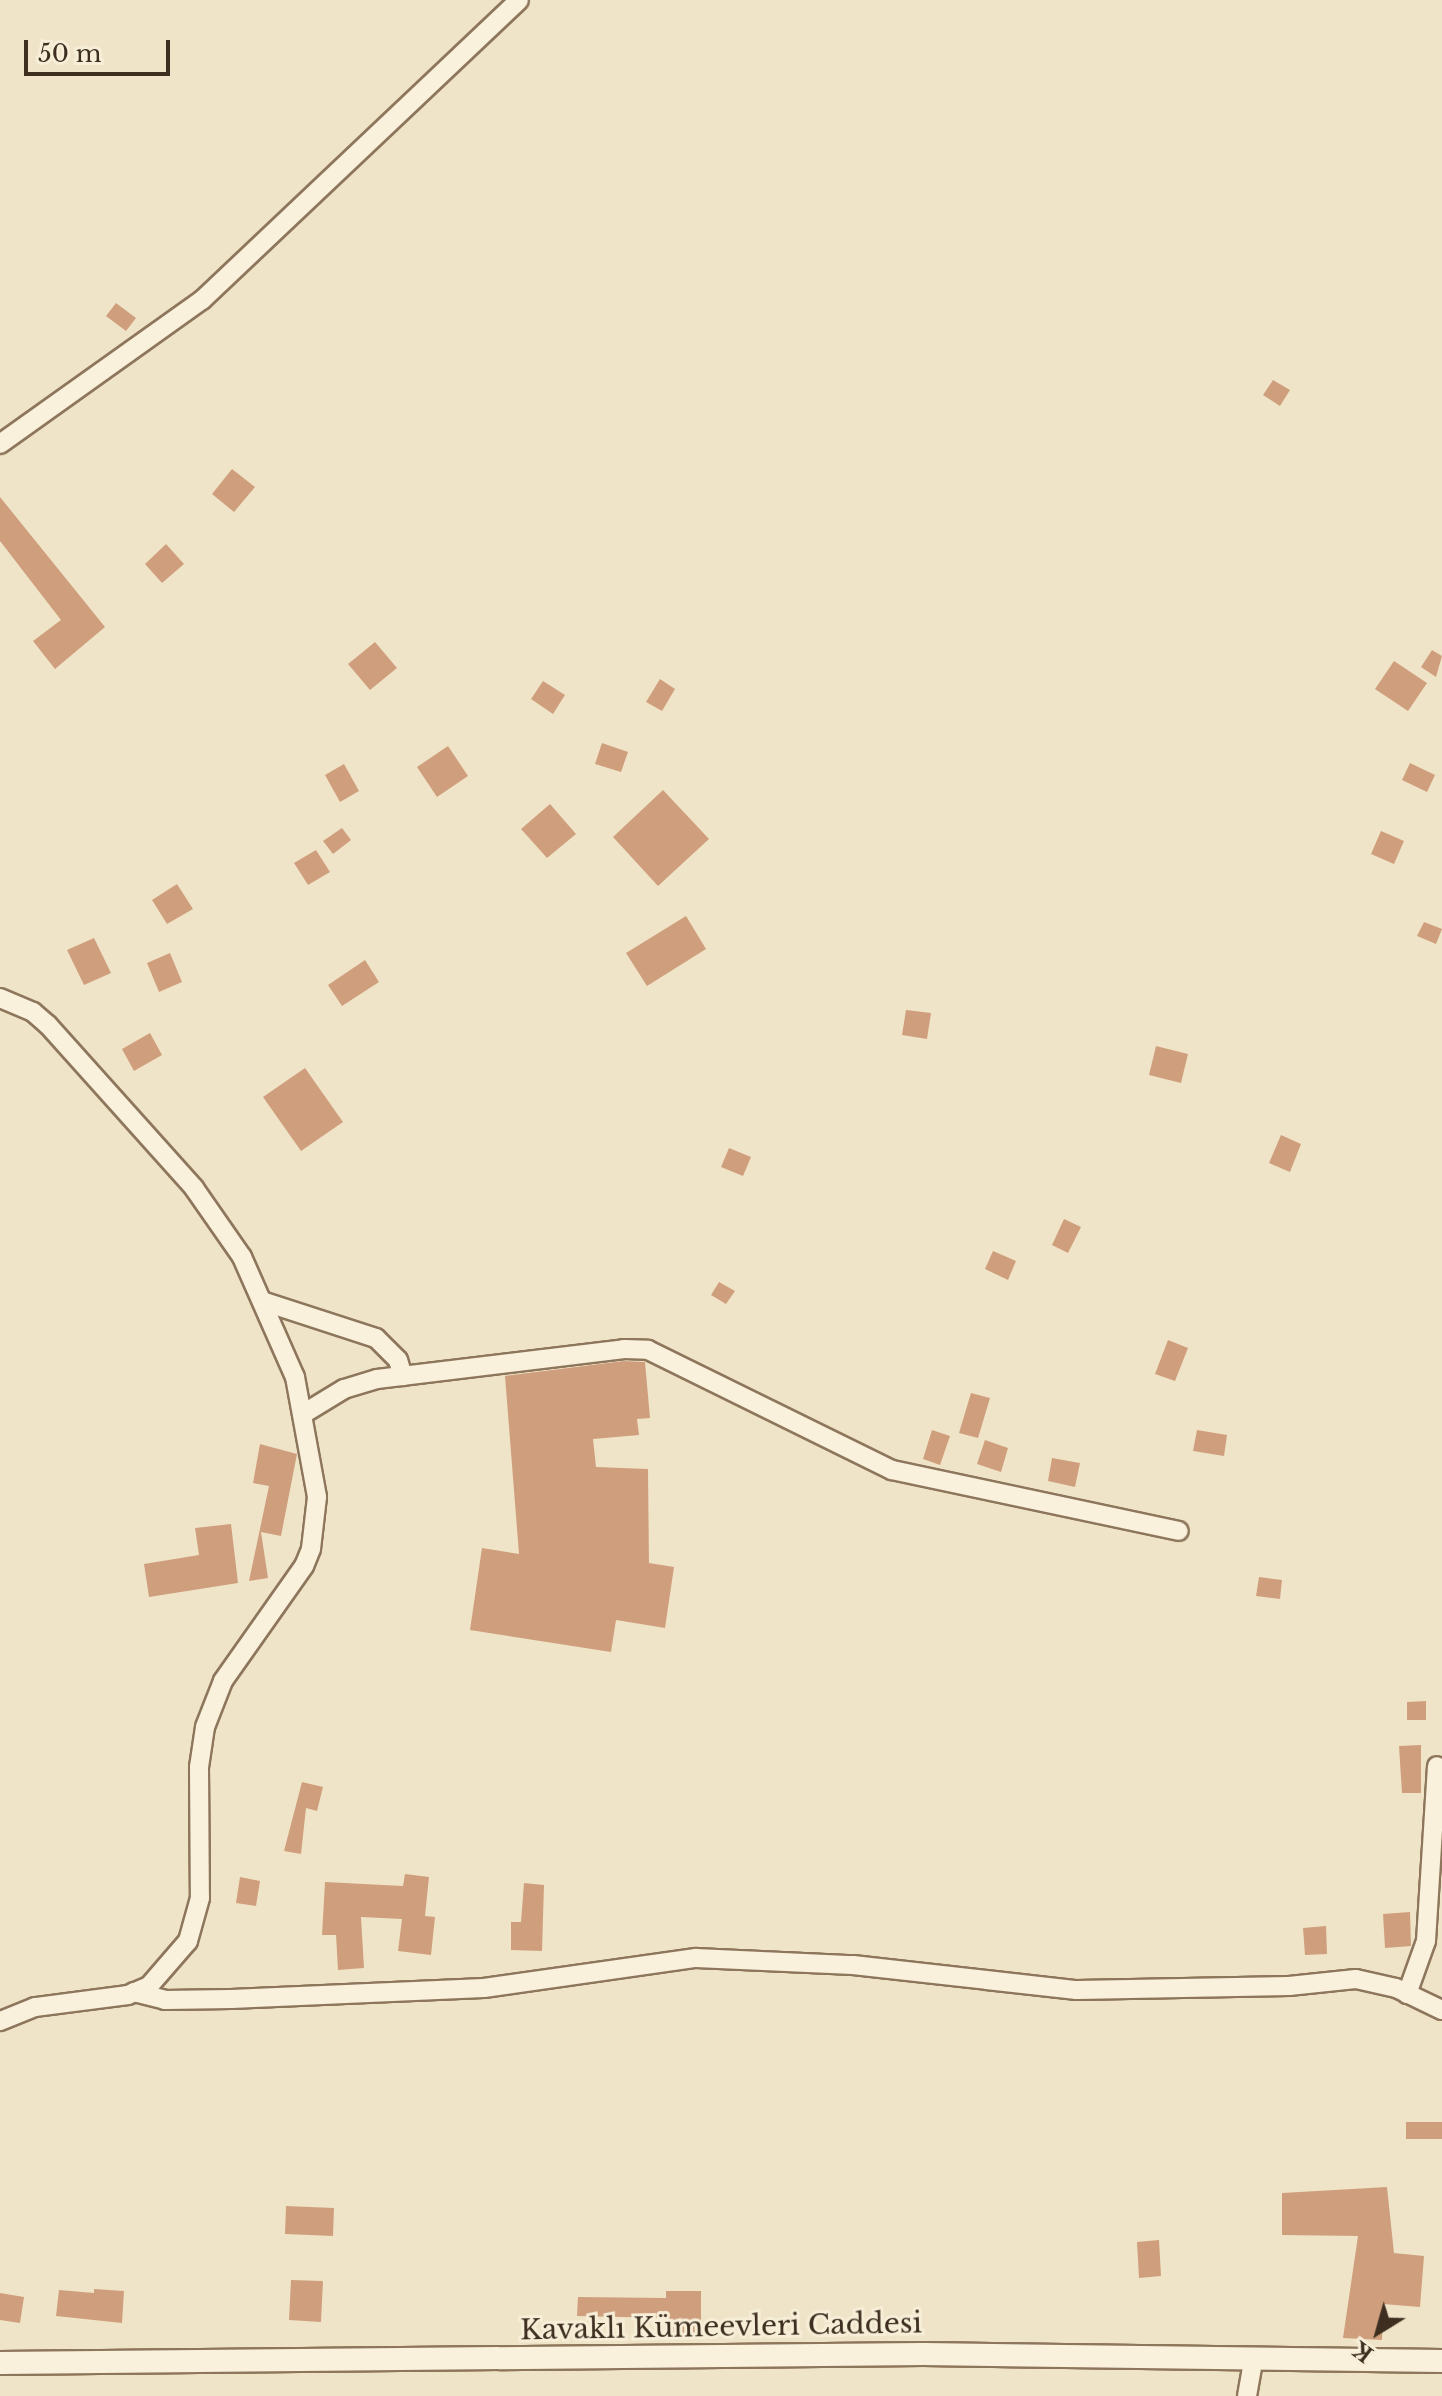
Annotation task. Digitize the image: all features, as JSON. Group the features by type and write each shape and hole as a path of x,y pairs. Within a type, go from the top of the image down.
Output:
{"street":[{"path":"0,444 202,300 519,0"},
{"path":"0,998 33,1012 48,1025 194,1188 242,1257 295,1377 317,1497 311,1549 293,1584 214,1698 199,1767 200,1898 194,1924 165,1971 134,1992"},
{"path":"262,1301 376,1338 398,1360 403,1376"},
{"path":"303,1414 344,1389 403,1376 624,1349 648,1350 892,1470 1179,1531"},
{"path":"1407,1994 1426,1941 1437,1766"},
{"path":"0,2021 35,2007 134,1992 165,2000 484,1988 696,1958 853,1965 1055,1989 1289,1986 1356,1979 1407,1994 1442,2010"},
{"name":"Kavaklı Kümeevleri Caddesi","path":"0,2363 923,2354 1442,2361"},
{"path":"1247,2396 1254,2358"}],"building":[{"path":"116,303 136,318 126,331 106,316"},
{"path":"1273,380 1290,390 1280,406 1263,395"},
{"path":"232,469 255,487 234,512 212,494"},
{"path":"0,497 105,627 55,669 33,641 61,620 0,541"},
{"path":"166,544 184,564 162,583 145,564"},
{"path":"375,642 397,668 370,690 348,664"},
{"path":"1432,650 1442,656 1436,677 1421,667"},
{"path":"1394,661 1427,683 1408,711 1375,689"},
{"path":"660,679 675,689 662,711 646,702"},
{"path":"543,681 565,695 553,714 531,699"},
{"path":"602,743 628,752 621,772 595,764"},
{"path":"448,746 468,776 437,797 417,767"},
{"path":"1410,763 1435,775 1427,792 1402,780"},
{"path":"344,764 359,791 340,802 325,775"},
{"path":"663,790 709,839 658,886 613,837"},
{"path":"550,804 576,834 547,858 521,829"},
{"path":"342,828 351,840 333,854 323,841"},
{"path":"1381,831 1404,841 1394,864 1371,854"},
{"path":"316,850 330,872 308,885 294,863"},
{"path":"177,884 193,909 167,924 152,900"},
{"path":"686,916 706,949 647,986 626,953"},
{"path":"1424,922 1442,929 1436,944 1417,936"},
{"path":"94,938 111,973 84,985 67,950"},
{"path":"170,953 182,982 159,992 147,963"},
{"path":"365,960 379,982 342,1006 328,985"},
{"path":"906,1010 931,1013 927,1039 902,1035"},
{"path":"150,1033 162,1055 134,1071 122,1049"},
{"path":"1156,1046 1188,1054 1181,1083 1149,1075"},
{"path":"305,1068 343,1122 301,1151 263,1097"},
{"path":"1281,1135 1301,1144 1290,1172 1269,1163"},
{"path":"729,1148 751,1157 743,1176 721,1167"},
{"path":"1064,1219 1081,1227 1068,1253 1052,1245"},
{"path":"993,1251 1016,1261 1008,1280 985,1269"},
{"path":"719,1282 735,1291 726,1304 711,1295"},
{"path":"1168,1340 1188,1348 1175,1381 1155,1374"},
{"path":"624,1361 645,1362 650,1418 637,1419 639,1435 593,1439 596,1467 648,1469 649,1563 674,1567 665,1628 616,1620 611,1652 470,1630 482,1548 519,1554 505,1376"},
{"path":"971,1393 990,1398 978,1438 959,1433"},
{"path":"932,1430 950,1436 940,1465 923,1459"},
{"path":"1197,1430 1227,1435 1224,1456 1193,1451"},
{"path":"985,1440 1008,1448 1001,1472 977,1464"},
{"path":"260,1444 297,1454 281,1536 261,1532 268,1578 249,1581 269,1486 253,1483"},
{"path":"1052,1458 1080,1463 1075,1487 1048,1481"},
{"path":"231,1524 238,1583 149,1597 144,1564 199,1555 195,1528"},
{"path":"1259,1577 1282,1580 1280,1599 1256,1596"},
{"path":"1426,1701 1426,1720 1407,1720 1407,1702"},
{"path":"1421,1745 1421,1793 1402,1793 1399,1746"},
{"path":"302,1782 323,1787 317,1811 306,1808 301,1854 284,1851"},
{"path":"405,1874 429,1877 425,1916 435,1917 431,1955 398,1951 402,1919 361,1917 364,1968 338,1970 336,1935 322,1935 325,1882 403,1886"},
{"path":"240,1877 260,1881 256,1906 236,1903"},
{"path":"524,1883 544,1885 542,1951 511,1950 511,1922 521,1922"},
{"path":"1410,1912 1411,1946 1385,1948 1383,1914"},
{"path":"1326,1926 1327,1954 1305,1955 1303,1928"},
{"path":"1406,2122 1442,2122 1442,2139 1406,2139"},
{"path":"1387,2187 1394,2253 1424,2256 1420,2307 1383,2304 1382,2340 1343,2338 1358,2236 1282,2235 1282,2193"},
{"path":"286,2206 334,2208 333,2236 285,2234"},
{"path":"1159,2240 1161,2276 1139,2278 1137,2242"},
{"path":"291,2280 323,2281 321,2322 289,2320"},
{"path":"94,2289 124,2291 122,2323 56,2316 59,2290 94,2293"},
{"path":"666,2291 701,2291 701,2338 666,2338 666,2318 577,2316 578,2297 666,2298"},
{"path":"0,2293 24,2297 20,2323 0,2320"}]}
